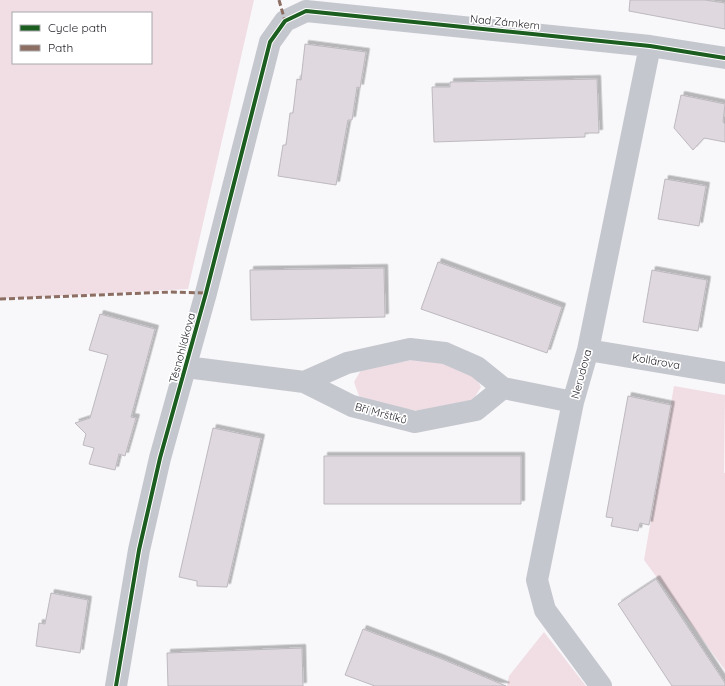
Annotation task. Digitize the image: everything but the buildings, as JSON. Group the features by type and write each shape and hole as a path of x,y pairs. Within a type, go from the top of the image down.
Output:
{"street":[{"name":"Nad Zámkem","path":"285,20 306,11 650,46 725,58"},
{"name":"Těsnohlídkova","path":"116,686 139,550 160,458 186,367 270,42 285,20"},
{"name":"Nerudova","path":"601,686 545,610 537,580 573,402 588,350 650,46"},
{"path":"304,382 347,363 410,349 445,353 477,367 503,388 573,402"},
{"name":"Kollárova","path":"588,350 725,373"},
{"name":"Bří Mrštíků","path":"186,367 304,382 352,406 415,422 476,410 503,388"}],"shaded area":[{"path":"0,0 254,0 188,289 0,299"},
{"path":"417,359 441,360 474,374 481,387 473,400 419,411 379,404 359,396 354,382 361,370"},
{"path":"674,386 725,395 725,670 644,560"},
{"path":"544,632 586,686 507,686 509,676"}],"marked path":[{"path":"279,0 285,21"},
{"path":"0,299 171,292 206,293"}],"cycle path":[{"path":"116,686 139,550 160,458 206,293 270,42 285,21 306,11 650,46 725,58"}]}
